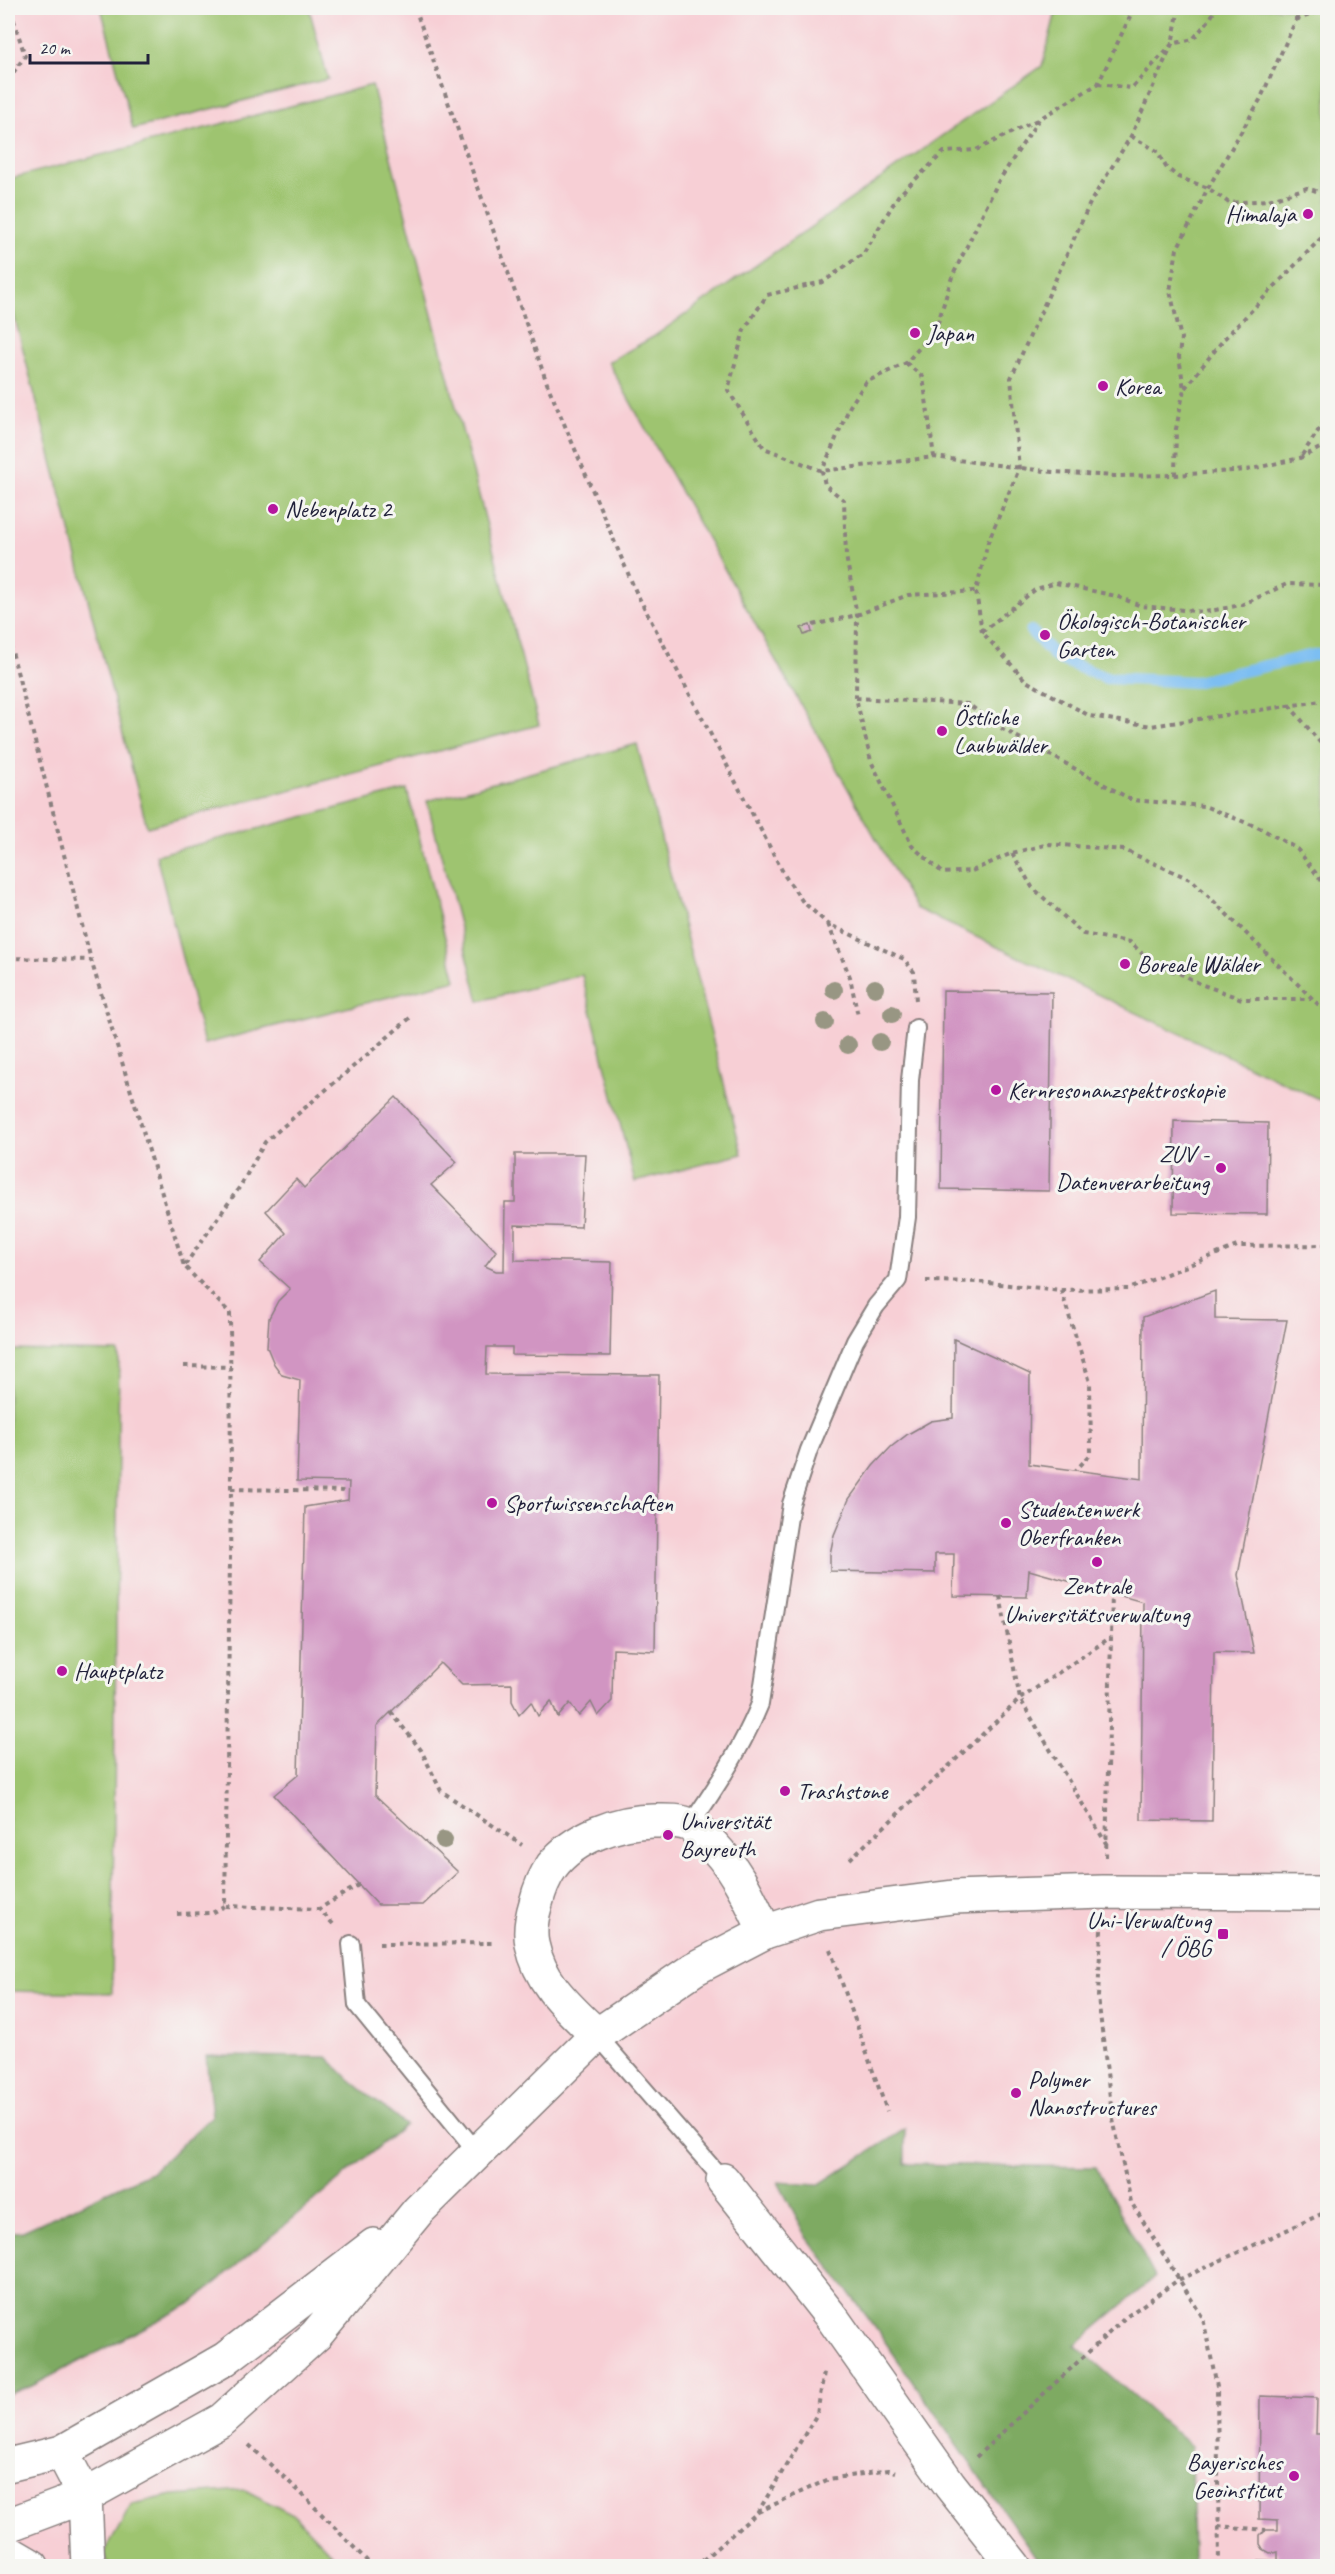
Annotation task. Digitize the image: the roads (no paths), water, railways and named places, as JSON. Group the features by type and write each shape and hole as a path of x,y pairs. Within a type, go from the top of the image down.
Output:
{"street":[{"path":"597,2035 561,2001 549,1985 540,1968 532,1943 531,1919 539,1893 552,1865 599,1831 641,1821 665,1821 690,1825 714,1846 733,1869 765,1932"},
{"path":"8,2525 86,2496 222,2420 316,2335 418,2211 597,2035 694,1969 765,1932 819,1914 953,1897 1103,1892 1328,1893"},
{"path":"723,2180 833,2319 951,2485 1014,2566"},
{"path":"8,2465 62,2452 225,2359 418,2211"},
{"path":"62,2452 86,2496 87,2566"},
{"path":"8,2552 32,2566"}],"lane":[{"path":"690,1825 716,1788 742,1743 760,1704 791,1504 813,1440 855,1341 876,1306 898,1280 907,1216 910,1080 916,1028"},
{"path":"351,1944 357,2006 477,2152"},
{"path":"597,2035 723,2180"}],"waterway":[{"path":"1031,631 1057,658 1106,678 1195,682 1313,655 1328,655"}],"place":[{"name":"Himalaja","path":"1308,214"},
{"name":"Japan","path":"915,333"},
{"name":"Korea","path":"1103,386"},
{"name":"Nebenplatz 2","path":"273,509"},
{"name":"Ökologisch-Botanischer Garten","path":"1045,635"},
{"name":"Östliche Laubwälder","path":"942,731"},
{"name":"Boreale Wälder","path":"1125,964"},
{"name":"Kernresonanzspektroskopie","path":"996,1090"},
{"name":"ZUV - Datenverarbeitung","path":"1221,1168"},
{"name":"Sportwissenschaften","path":"492,1503"},
{"name":"Studentenwerk Oberfranken","path":"1006,1523"},
{"name":"Zentrale Universitätsverwaltung","path":"1097,1562"},
{"name":"Hauptplatz","path":"62,1671"},
{"name":"Trashstone","path":"785,1791"},
{"name":"Universität Bayreuth","path":"668,1835"},
{"name":"Uni-Verwaltung / ÖBG","path":"1223,1934"},
{"name":"Polymer Nanostructures","path":"1016,2093"},
{"name":"Bayerisches Geoinstitut","path":"1294,2476"}]}
